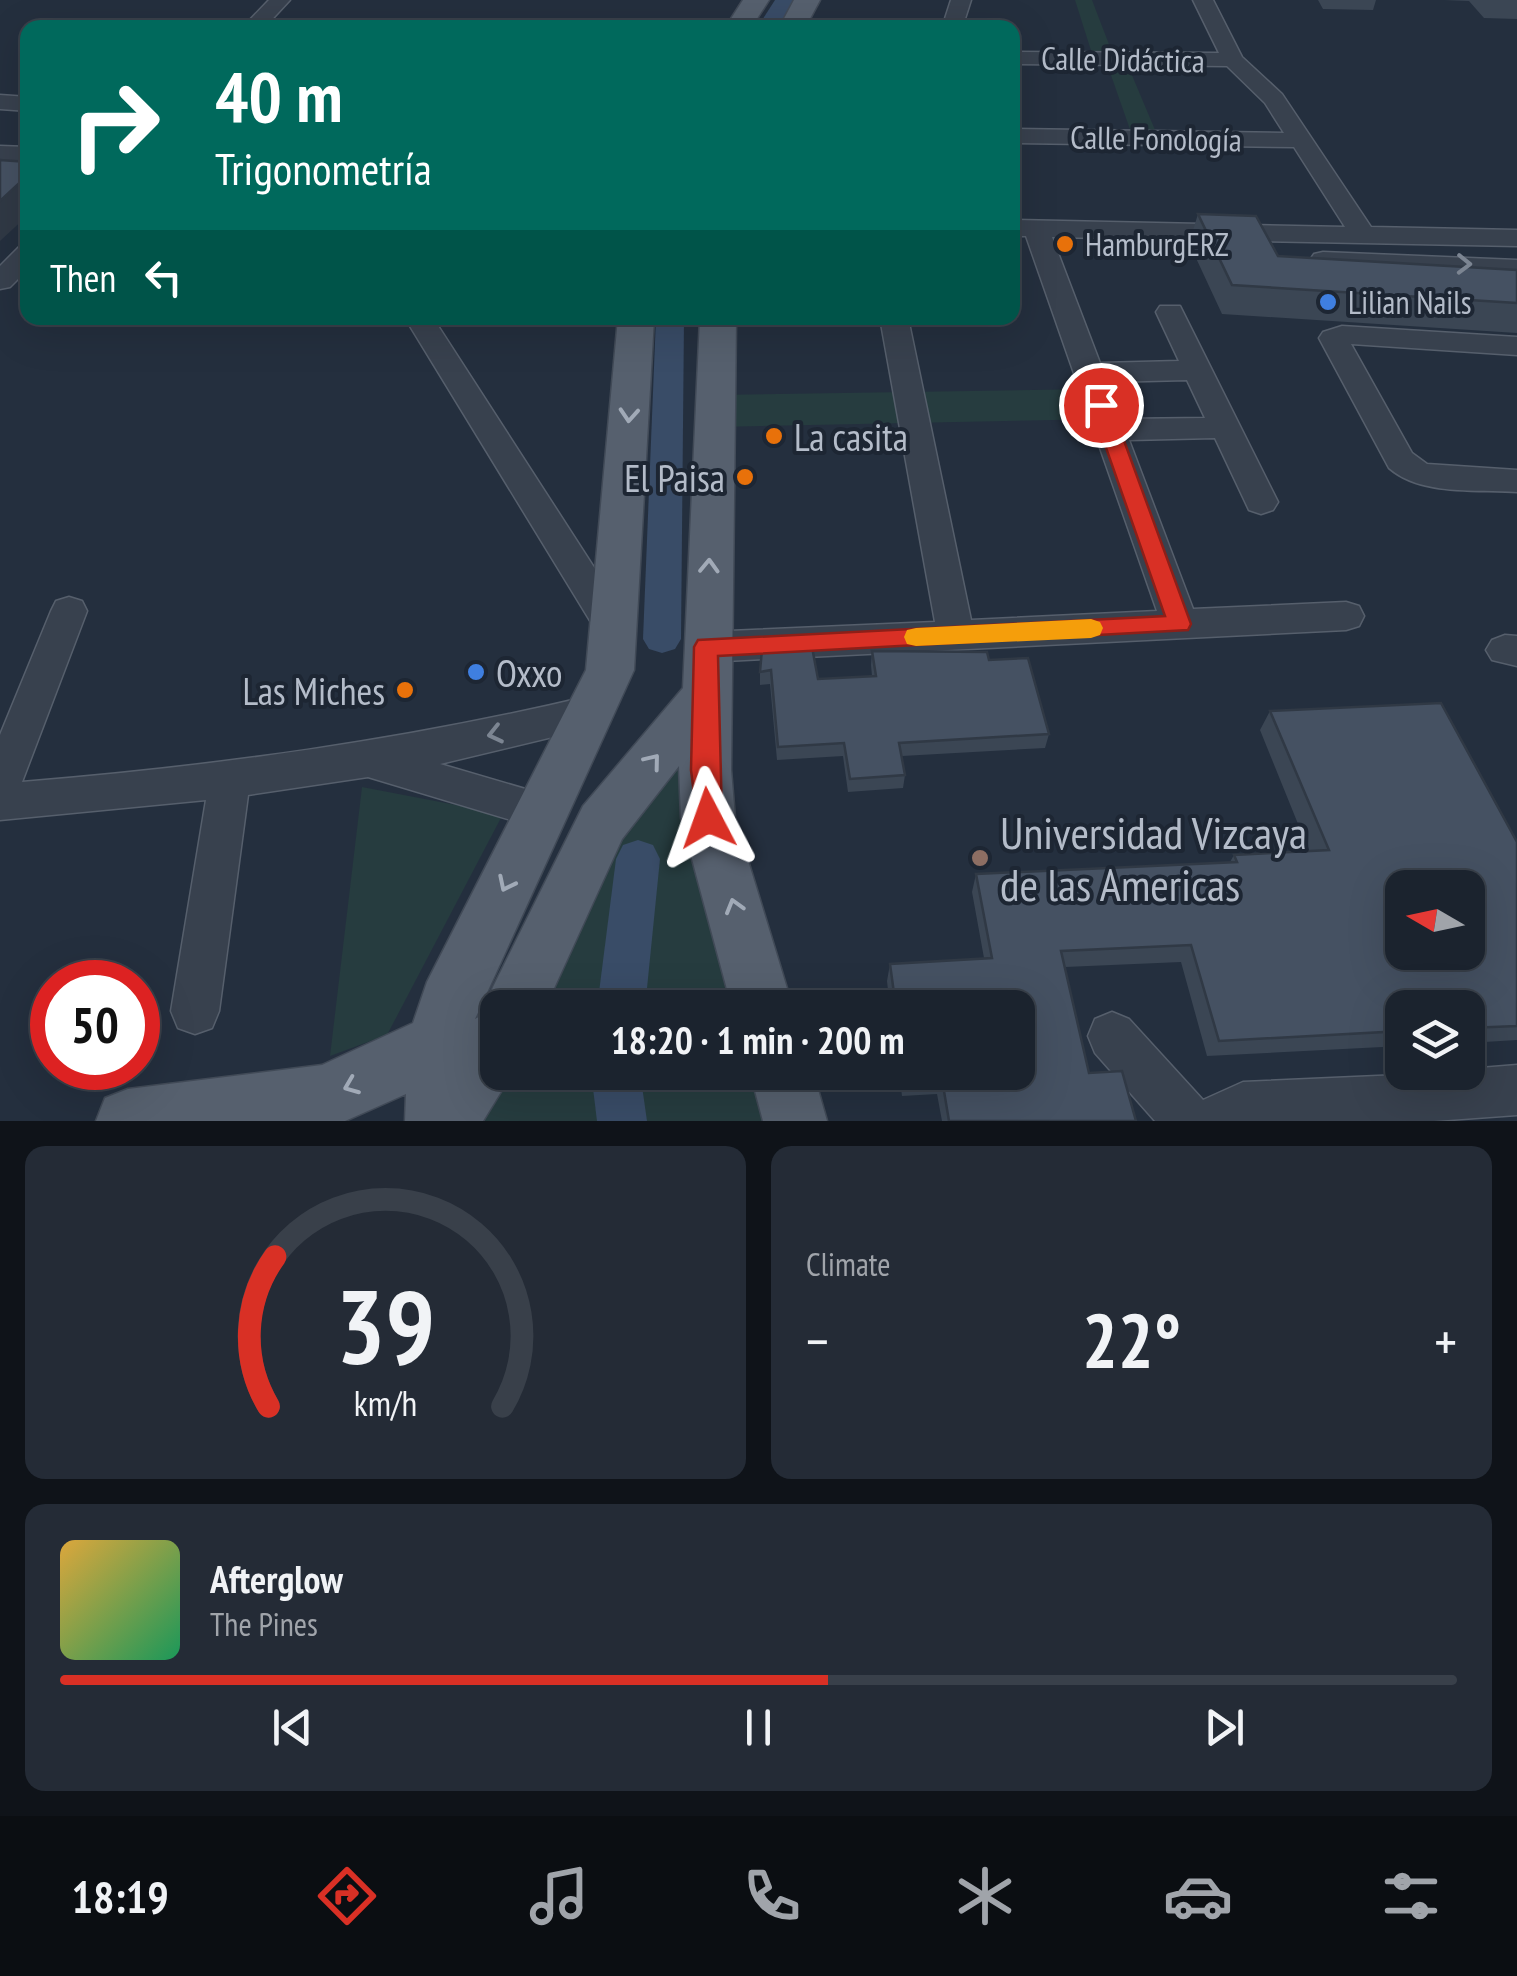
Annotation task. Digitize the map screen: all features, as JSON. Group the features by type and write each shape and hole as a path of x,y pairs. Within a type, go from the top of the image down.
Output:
{"main road":[{"path":"446,1121 468,1041 448,1003 610,670 636,325"},
{"path":"718,325 704,698 708,818 757,990"},
{"path":"523,990 602,823 704,698"},
{"path":"128,1121 322,1097 468,1041"},
{"path":"437,1121 468,1041"},
{"path":"786,1090 795,1121"}],"street":[{"path":"260,20 280,0"},
{"path":"1204,0 1250,56 1300,140 1398,263"},
{"path":"1250,56 1274,99"},
{"name":"Calle Didáctica","path":"1020,58 1250,56"},
{"name":"Calle Fonología","path":"1020,136 1300,140"},
{"path":"1180,624 1088,373 1024,228 1517,238"},
{"path":"0,280 20,261"},
{"path":"1517,268 1398,263 1295,268 1517,288"},
{"path":"1170,312 1262,502"},
{"path":"424,325 614,627"},
{"path":"895,325 956,635"},
{"path":"1517,346 1333,338 1400,460 1413,471 1517,481"},
{"path":"1088,373 1198,370"},
{"path":"1110,430 1226,428"},
{"path":"0,785 69,611"},
{"path":"706,647 1346,616"},
{"path":"0,802 364,760 427,750 590,712"},
{"path":"364,760 542,812"},
{"path":"194,1011 230,778"},
{"path":"1112,1036 1188,1121"},
{"path":"1214,1121 1242,1106 1318,1113 1517,1090"}],"green space":[{"path":"1075,0 1092,0 1115,60 1126,61 1158,137 1133,138 1106,61 1094,60"},
{"path":"1095,389 1106,419 714,427 715,395"},
{"path":"684,752 732,990 541,990 616,846"},
{"path":"362,787 503,814 387,1035 330,1056"},
{"path":"488,1090 759,1090 769,1121 472,1121"}],"building":[{"path":"0,160 20,161 20,182 0,201"},
{"path":"1198,214 1256,216 1278,256 1517,270 1517,303 1232,285"},
{"path":"812,647 818,679 876,676 872,651 987,652 989,660 1028,658 1049,734 899,743 905,775 850,779 844,743 778,747 771,670 760,672 762,649"},
{"path":"1441,703 1517,842 1517,1026 1485,1027 1485,990 1385,990 1385,1032 1219,1041 1191,945 1061,951 1089,1073 1122,1071 1136,1121 949,1121 944,1090 1035,1090 1035,990 894,990 890,964 992,958 976,874 1237,862 1234,855 1329,850 1270,711"}],"waterway":[{"path":"772,20 785,0"},
{"path":"662,639 670,325"},
{"path":"623,990 638,859"},
{"path":"618,1090 622,1121"}],"slow traffic":[{"path":"916,637 1091,628"}],"place":[{"name":"HamburgERZ","path":"1065,244"},
{"name":"Lilian Nails","path":"1328,302"},
{"name":"La casita","path":"774,436"},
{"name":"El Paisa","path":"745,477"},
{"name":"Oxxo","path":"476,672"},
{"name":"Las Miches","path":"405,690"},
{"name":"Universidad Vizcaya de las Americas","path":"980,858"}],"route":[{"path":"708,818 704,770 706,647 1180,624 1101,405"}]}
